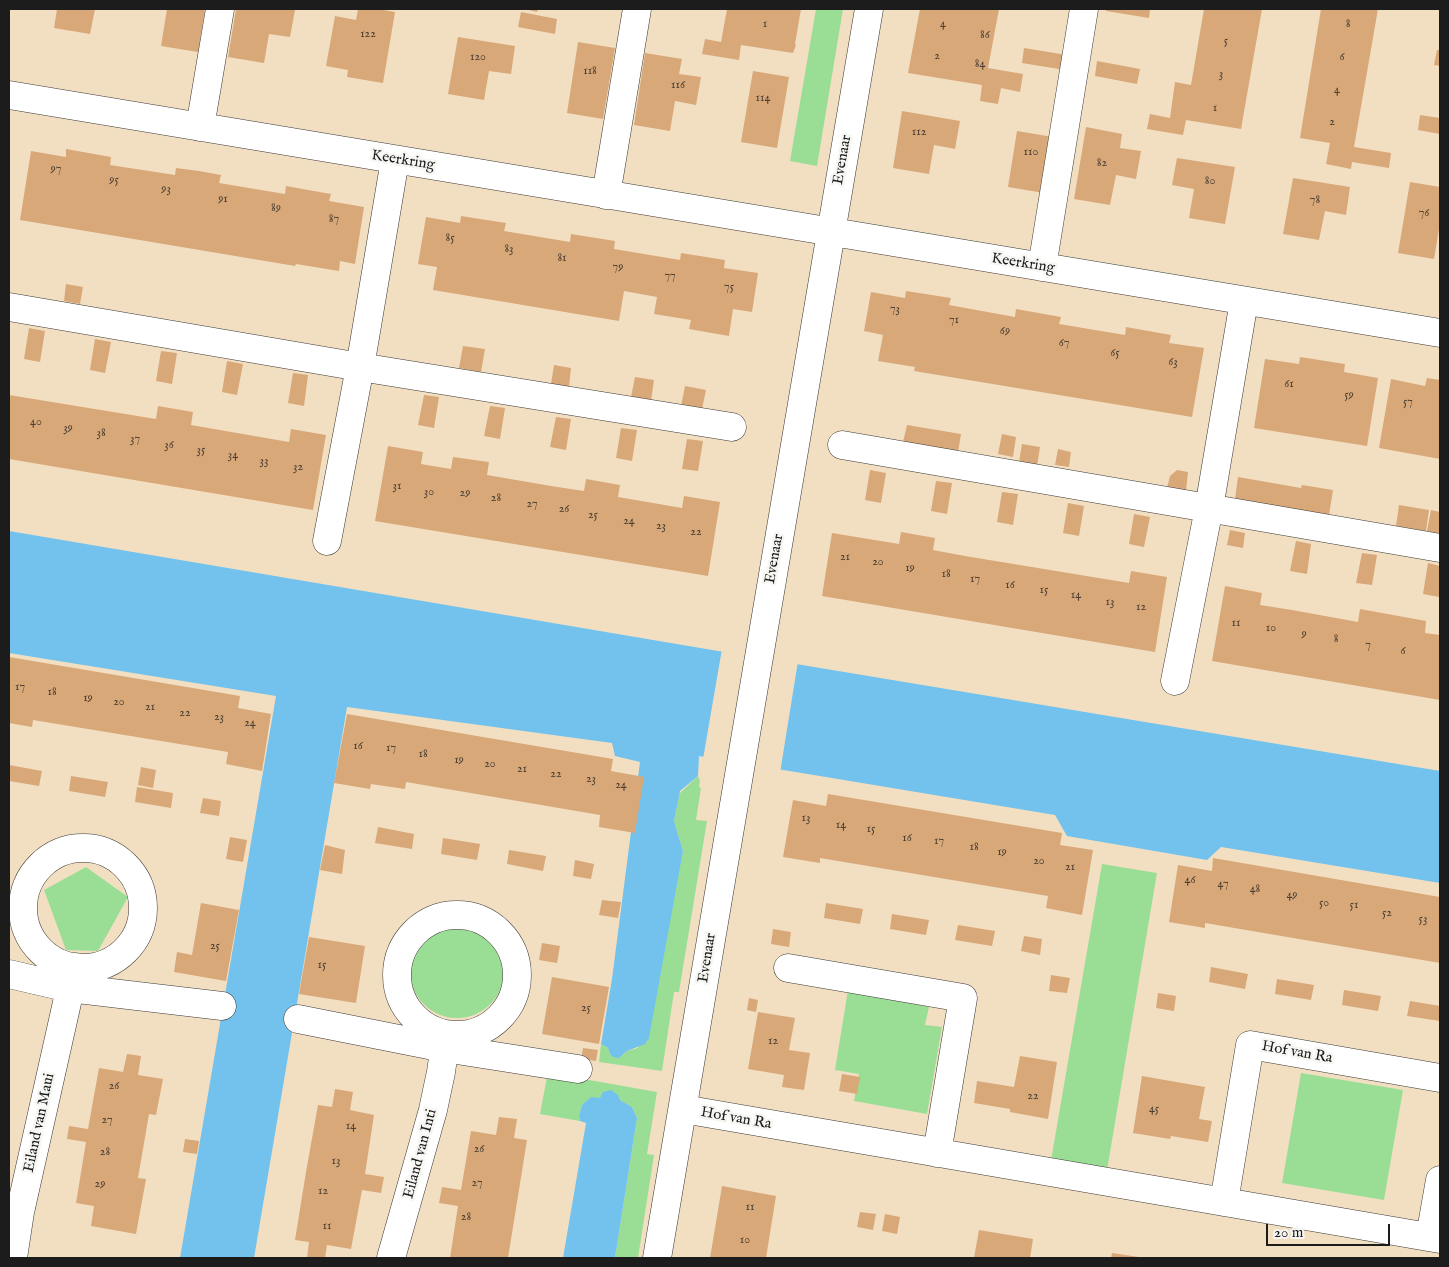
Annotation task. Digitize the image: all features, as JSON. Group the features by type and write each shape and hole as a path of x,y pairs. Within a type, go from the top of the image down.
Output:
{"street":[{"path":"200,127 220,9"},
{"path":"606,195 638,9"},
{"name":"Evenaar","path":"683,1110 735,793 869,9"},
{"path":"1042,267 1084,9"},
{"name":"Keerkring","path":"9,95 1244,301 1439,327"},
{"path":"327,541 360,367 395,160"},
{"path":"1175,681 1209,508 1244,301"},
{"path":"9,307 360,367 732,427"},
{"path":"842,445 1440,548"},
{"path":"86,848 105,852 121,862 134,877 141,894 142,914 137,932 127,948 112,960 72,978 57,962 42,952 30,937 24,920 23,902 28,884 38,868 51,856 68,849 86,848"},
{"path":"459,914 479,919 497,930 509,944 515,962 517,981 512,999 502,1015 488,1027 445,1042 414,1019 402,1002 396,982 397,961 406,942 420,927 438,917 459,914"},
{"path":"788,968 963,998 937,1153"},
{"path":"9,974 72,978 222,1006"},
{"name":"Eiland van Maui","path":"13,1258 20,1212 72,978"},
{"path":"298,1019 445,1042 578,1069"},
{"name":"Eiland van Inti","path":"391,1258 433,1110 445,1042"},
{"name":"Hof van Ra","path":"1224,1202 1250,1045 1440,1078"},
{"name":"Hof van Ra","path":"657,1258 683,1110 1435,1238 1440,1180"}],"green space":[{"path":"816,9 843,9 817,166 790,161"},
{"path":"698,776 700,781 699,787 701,788 696,820 707,821 679,992 674,992 662,1071 599,1062 601,1044 608,1048 610,1054 623,1055 627,1051 638,1048 683,851 674,821 679,794"},
{"path":"1102,864 1157,873 1105,1182 1049,1172"},
{"path":"86,867 128,897 98,951 66,950 44,890"},
{"path":"457,924 475,928 490,938 500,953 504,971 500,989 490,1004 475,1014 457,1018 439,1014 424,1004 414,989 410,971 414,953 424,938 439,928"},
{"path":"848,990 929,1007 925,1025 942,1027 927,1114 854,1101 859,1074 835,1070"},
{"path":"1301,1073 1403,1090 1384,1200 1282,1183"},
{"path":"547,1077 577,1083 578,1078 657,1092 647,1154 654,1155 638,1258 615,1258 637,1118 632,1107 620,1100 591,1098 582,1105 579,1115 580,1121 540,1114"}],"water":[{"path":"9,531 1440,771 1440,883 1221,847 1207,860 1067,836 1055,815 699,756 698,776 680,791 674,821 683,851 649,1038 645,1044 627,1051 619,1058 613,1057 608,1048 601,1044 612,979 640,762 615,756 612,743 347,707 254,1258 180,1258 276,696 9,653"},
{"path":"611,1090 618,1095 620,1100 632,1107 637,1118 615,1258 563,1258 586,1123 580,1121 579,1115 582,1105 591,1097 600,1098 603,1092"}],"pier":[{"path":"722,649 798,661 780,773 703,759"}],"building":[{"path":"57,9 95,9 90,34 54,28"},
{"path":"167,9 205,9 198,52 161,46"},
{"path":"236,9 295,10 290,37 269,34 264,63 228,57"},
{"path":"358,9 378,9 395,12 383,83 347,77 348,70 326,66 335,16 356,20"},
{"path":"525,9 538,9 537,12"},
{"path":"727,9 801,9 796,45 793,53 741,45 739,60 702,54 705,39 721,42"},
{"path":"920,9 999,9 988,68 1023,74 1020,92 1001,88 998,104 980,101 982,85 908,73"},
{"path":"1106,9 1150,9 1149,18 1106,11"},
{"path":"1204,9 1262,9 1241,129 1186,120 1183,135 1147,129 1150,114 1170,118 1175,82 1191,85"},
{"path":"1321,9 1378,9 1354,147 1391,153 1389,168 1352,162 1351,169 1326,164 1330,143 1300,138"},
{"path":"521,12 557,19 555,34 518,27"},
{"path":"458,37 515,46 511,74 489,71 484,100 448,94"},
{"path":"578,42 615,48 603,119 567,113"},
{"path":"1024,48 1067,55 1065,70 1022,63"},
{"path":"1437,50 1440,50 1440,66 1434,65"},
{"path":"645,53 682,59 679,74 701,77 696,105 675,101 670,131 634,125"},
{"path":"1097,61 1140,69 1137,84 1095,76"},
{"path":"753,71 789,77 777,148 741,142"},
{"path":"902,111 960,121 955,149 934,145 929,174 893,168"},
{"path":"1420,115 1440,118 1440,134 1418,130"},
{"path":"1086,127 1122,134 1120,148 1141,151 1136,179 1116,175 1110,205 1074,199"},
{"path":"1017,131 1053,137 1044,193 1008,187"},
{"path":"66,149 111,157 110,165 175,175 176,168 199,171 221,175 219,183 285,194 286,186 331,194 329,201 364,207 355,264 340,261 339,271 296,264 295,266 20,220 31,151 66,157"},
{"path":"1177,158 1235,167 1225,224 1189,218 1194,189 1172,185"},
{"path":"1293,178 1350,187 1346,215 1325,211 1319,240 1283,234"},
{"path":"1410,182 1440,187 1440,223 1434,259 1398,253"},
{"path":"461,216 506,223 504,231 570,242 571,234 615,241 614,249 680,260 681,253 725,260 724,268 758,273 752,312 733,309 729,336 689,329 691,320 654,314 657,297 624,291 619,321 433,290 437,267 418,264 426,217 460,223"},
{"path":"66,284 83,287 80,304 64,301"},
{"path":"906,291 951,298 949,305 1015,317 1016,309 1061,317 1059,324 1125,335 1126,327 1171,335 1169,343 1204,348 1192,417 914,371 915,367 878,361 883,335 864,331 871,292 905,298"},
{"path":"29,328 45,331 40,362 24,359"},
{"path":"95,339 111,342 105,373 90,370"},
{"path":"463,346 485,349 481,372 459,368"},
{"path":"161,351 177,353 172,384 156,381"},
{"path":"1300,357 1345,364 1344,372 1378,378 1367,446 1254,428 1265,359 1299,364"},
{"path":"227,361 243,364 237,395 222,392"},
{"path":"554,365 571,368 569,387 551,384"},
{"path":"293,373 308,375 304,406 288,403"},
{"path":"635,377 654,380 651,401 631,397"},
{"path":"1427,378 1440,380 1440,459 1379,448 1391,379 1425,386"},
{"path":"685,386 706,390 702,409 681,406"},
{"path":"9,395 156,419 158,406 193,412 191,425 289,442 291,429 326,435 313,510 9,459"},
{"path":"424,395 439,397 434,428 418,425"},
{"path":"490,406 505,408 500,439 484,436"},
{"path":"556,417 571,419 566,450 550,447"},
{"path":"907,425 961,434 958,452 903,442"},
{"path":"621,428 637,430 632,461 616,458"},
{"path":"1002,434 1016,437 1013,457 998,454"},
{"path":"687,439 703,441 698,471 682,469"},
{"path":"1022,444 1040,447 1037,466 1019,462"},
{"path":"388,446 423,452 421,464 451,469 453,457 489,462 487,475 551,486 584,491 586,479 620,485 618,497 682,508 684,496 720,502 708,576 375,521"},
{"path":"1058,449 1071,452 1069,467 1055,465"},
{"path":"870,470 886,473 881,503 865,500"},
{"path":"1177,470 1188,472 1186,491 1167,488 1170,476"},
{"path":"1238,477 1301,488 1302,485 1333,490 1329,515 1235,499"},
{"path":"936,481 952,483 947,514 931,511"},
{"path":"1002,492 1018,494 1013,525 997,522"},
{"path":"1068,503 1084,506 1079,536 1063,533"},
{"path":"1399,505 1429,510 1426,531 1396,526"},
{"path":"1431,510 1440,512 1440,534 1427,531"},
{"path":"1134,514 1150,517 1144,547 1129,544"},
{"path":"1230,530 1245,533 1243,548 1227,545"},
{"path":"901,532 935,538 933,550 965,556 1129,583 1131,571 1167,577 1155,652 822,596 832,533 899,544"},
{"path":"1296,541 1311,544 1307,574 1290,571"},
{"path":"1362,553 1377,555 1372,585 1356,583"},
{"path":"1428,563 1440,566 1439,597 1423,594"},
{"path":"1225,586 1262,593 1260,605 1358,622 1360,609 1426,621 1425,633 1440,635 1440,700 1212,661"},
{"path":"9,657 240,696 238,708 271,714 262,771 226,764 228,752 33,720 32,727 9,723"},
{"path":"347,714 613,759 611,771 644,777 635,833 599,827 600,815 406,782 405,789 371,784 370,789 334,783"},
{"path":"9,765 42,771 39,786 9,781"},
{"path":"141,767 156,770 153,788 138,785"},
{"path":"71,776 108,782 105,797 69,791"},
{"path":"137,787 173,793 171,808 135,802"},
{"path":"828,794 1062,833 1060,845 1093,850 1082,915 1046,908 1048,896 820,858 820,863 783,857 793,800 826,806"},
{"path":"203,798 221,801 219,816 200,813"},
{"path":"378,827 414,834 412,849 375,843"},
{"path":"230,837 247,840 243,862 226,859"},
{"path":"443,838 480,844 477,860 441,854"},
{"path":"325,845 345,850 342,874 320,870"},
{"path":"509,850 546,856 543,871 507,864"},
{"path":"1213,858 1440,897 1440,963 1205,923 1205,928 1169,922 1178,865 1212,871"},
{"path":"575,860 594,864 591,879 573,876"},
{"path":"602,900 621,902 618,918 599,915"},
{"path":"201,903 239,910 226,981 174,972 177,952 192,955"},
{"path":"826,903 863,909 860,924 824,918"},
{"path":"892,914 929,920 926,935 890,929"},
{"path":"958,925 995,931 992,946 955,940"},
{"path":"773,929 791,932 789,947 771,944"},
{"path":"1024,936 1042,939 1040,955 1021,951"},
{"path":"309,937 365,946 356,1003 299,994"},
{"path":"542,943 560,946 557,963 539,960"},
{"path":"1211,967 1248,974 1245,989 1209,982"},
{"path":"1051,975 1070,978 1067,993 1049,991"},
{"path":"552,977 609,987 599,1044 542,1034"},
{"path":"1277,979 1314,985 1311,1000 1275,994"},
{"path":"1344,990 1381,996 1378,1011 1342,1005"},
{"path":"1158,993 1176,996 1174,1011 1156,1008"},
{"path":"749,998 758,1000 756,1012 747,1010"},
{"path":"1410,1001 1440,1006 1440,1021 1407,1016"},
{"path":"758,1012 795,1018 789,1050 810,1053 804,1090 782,1087 784,1075 748,1069"},
{"path":"583,1048 598,1050 596,1061 581,1059"},
{"path":"127,1054 141,1056 138,1075 163,1079 156,1115 149,1114 138,1178 146,1179 136,1234 91,1226 94,1206 76,1203 86,1142 67,1139 69,1126 88,1129 99,1068 123,1072"},
{"path":"1020,1056 1057,1062 1048,1119 1010,1112 1010,1109 974,1103 977,1081 1014,1087"},
{"path":"842,1074 860,1077 857,1094 839,1091"},
{"path":"1142,1076 1205,1087 1199,1119 1212,1121 1208,1142 1171,1136 1170,1139 1133,1133"},
{"path":"335,1089 353,1092 350,1110 374,1115 365,1174 384,1177 381,1193 362,1190 351,1249 327,1245 325,1258 307,1258 309,1242 295,1240 306,1172 318,1105 332,1107"},
{"path":"499,1117 517,1119 514,1138 527,1140 508,1258 450,1258 458,1206 439,1203 442,1187 461,1190 471,1131 496,1135"},
{"path":"185,1139 199,1141 197,1154 183,1152"},
{"path":"722,1186 776,1196 766,1258 710,1258"},
{"path":"860,1212 876,1214 873,1230 857,1227"},
{"path":"885,1214 900,1217 897,1234 882,1231"},
{"path":"979,1230 1033,1239 1030,1258 974,1258"},
{"path":"1112,1253 1139,1257 1139,1258 1111,1258"}]}
